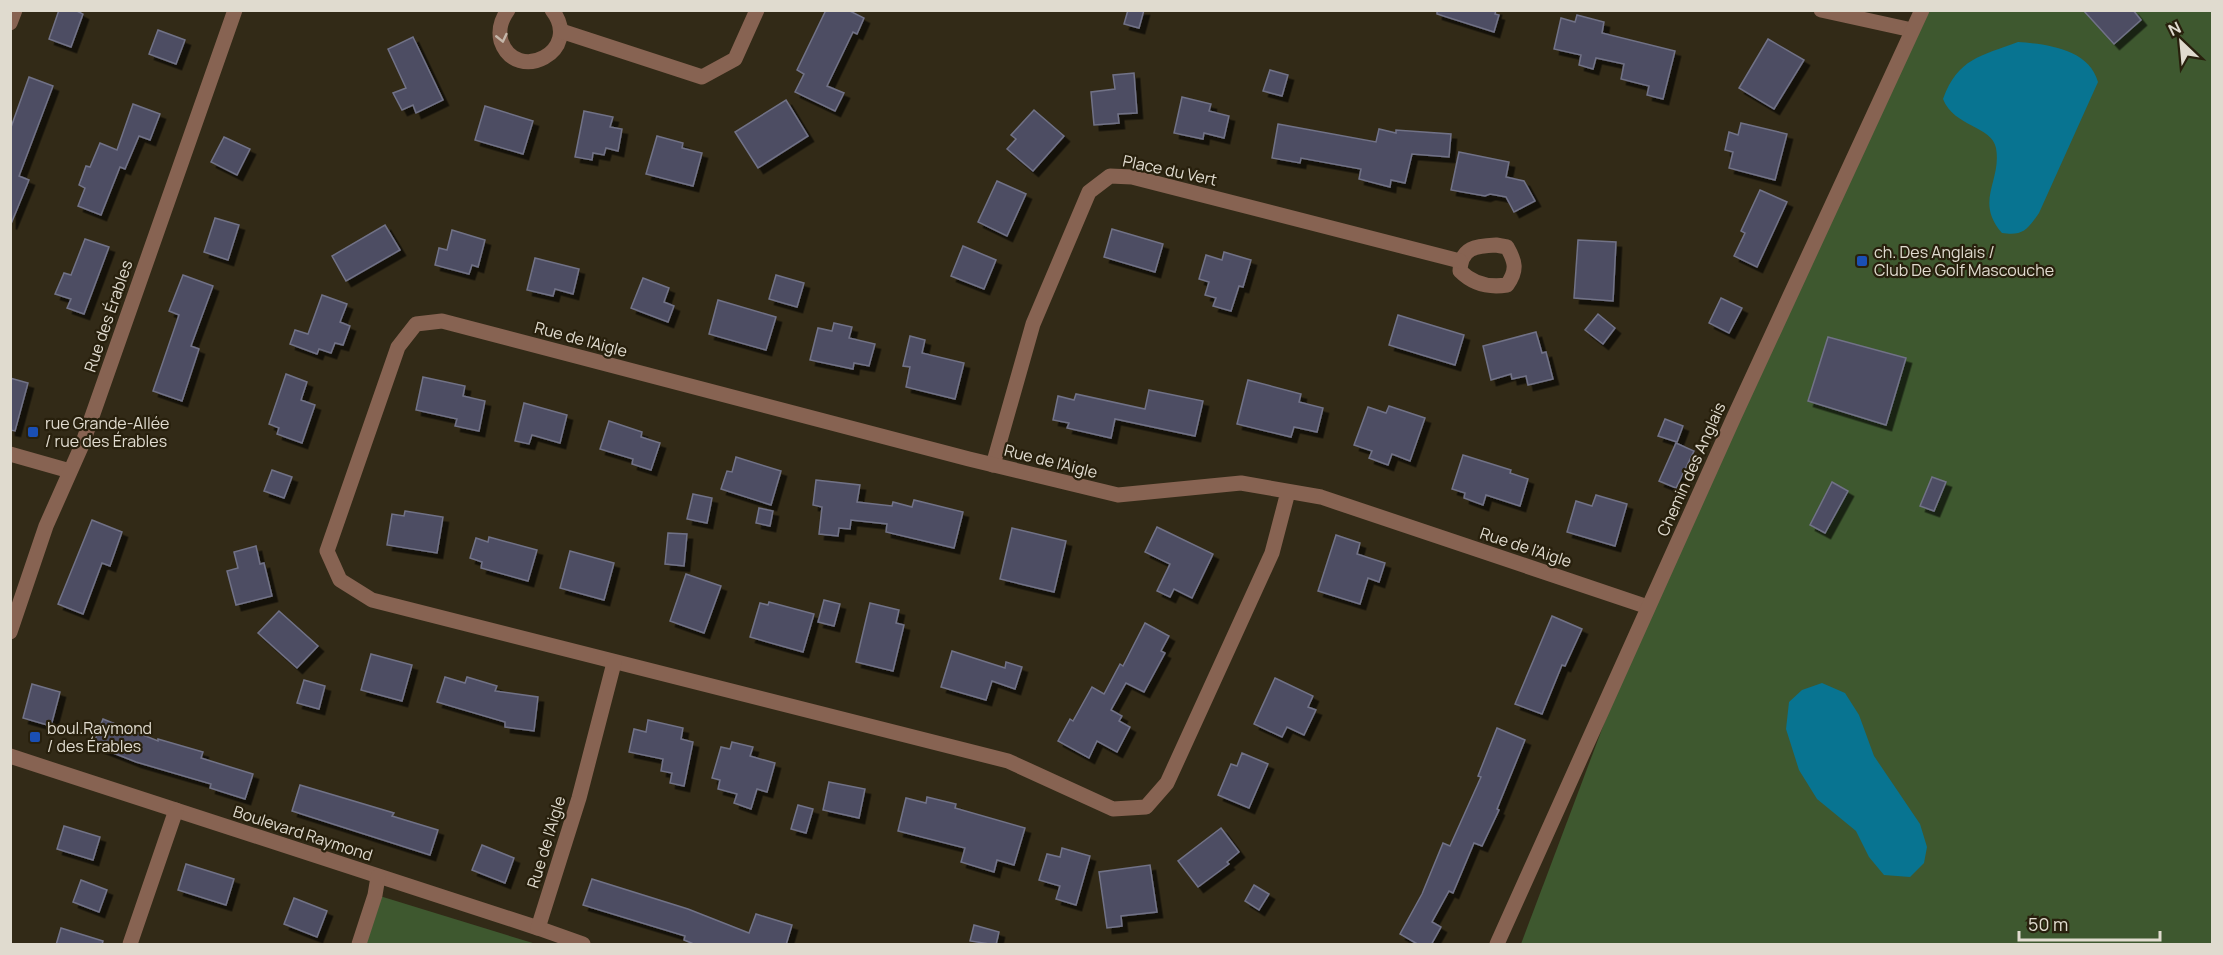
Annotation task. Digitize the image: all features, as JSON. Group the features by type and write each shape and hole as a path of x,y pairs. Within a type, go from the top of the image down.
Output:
{"street":[{"path":"10,23 15,10"},
{"name":"Rue des Érables","path":"10,632 46,526 86,434 235,10"},
{"path":"508,10 502,19 501,39 504,48 520,60 530,62 548,56 555,49 559,40 561,31 559,21 552,10"},
{"path":"561,31 702,77 735,59 757,10"},
{"path":"1821,10 1912,30"},
{"name":"Chemin des Anglais","path":"1497,945 1648,607 1922,10"},
{"name":"Place du Vert","path":"993,465 1033,324 1089,192 1110,176 1132,177 1460,261"},
{"name":"Rue de l'Aigle","path":"1288,492 1272,553 1167,783 1146,807 1113,809 1008,761 372,600 340,580 327,551 398,347 416,324 442,321 993,465 1118,495 1241,483 1321,497 1648,607"},
{"path":"10,454 70,471"},
{"name":"Rue de l'Aigle","path":"537,928 579,798 614,663"},
{"name":"Boulevard Raymond","path":"10,756 582,944"},
{"path":"130,945 176,810"},
{"path":"359,945 375,895 378,877"}],"green space":[{"path":"1918,11 2212,11 2212,944 1521,944 1648,607"},
{"path":"370,893 536,944 361,944"}],"water":[{"path":"2018,42 2041,44 2076,55 2086,62 2098,82 2039,213 2024,230 2009,234 2002,233 1990,211 1989,201 1997,160 1993,141 1988,135 1955,115 1943,99 1956,75 1972,60"},
{"path":"1822,683 1845,693 1859,715 1874,756 1920,824 1927,847 1924,863 1910,877 1884,875 1869,857 1856,831 1817,799 1799,770 1786,729 1789,702 1802,690"}],"building":[{"path":"59,10 75,10 83,14 71,47 49,39"},
{"path":"826,10 848,10 864,18 857,34 853,32 827,86 844,93 835,111 795,92 804,74 797,70"},
{"path":"1128,10 1144,10 1139,28 1124,24"},
{"path":"1437,10 1496,10 1495,14 1499,15 1494,32 1437,14"},
{"path":"2083,10 2133,10 2141,20 2114,44"},
{"path":"1577,15 1604,22 1602,33 1675,51 1663,99 1647,95 1649,86 1621,79 1624,64 1596,58 1593,69 1579,65 1581,55 1554,49 1561,18 1575,22"},
{"path":"158,30 185,40 176,64 149,54"},
{"path":"413,37 443,100 416,113 413,105 402,110 393,93 406,88 388,49"},
{"path":"1768,39 1804,60 1774,109 1739,88"},
{"path":"1270,70 1288,75 1282,96 1263,91"},
{"path":"1134,73 1137,113 1118,114 1119,123 1094,125 1091,92 1115,89 1113,75"},
{"path":"29,77 53,86 19,176 29,180 11,224 10,130"},
{"path":"1182,97 1211,104 1209,111 1229,116 1224,138 1204,133 1203,139 1174,133"},
{"path":"786,100 808,136 758,168 735,132"},
{"path":"133,104 160,114 150,140 139,136 125,169 120,167 101,215 78,206 85,188 79,185 86,166 90,167 100,143 117,150"},
{"path":"485,106 533,121 523,154 475,140"},
{"path":"1034,110 1064,136 1033,171 1007,149 1016,139 1011,135"},
{"path":"584,111 613,117 610,127 622,129 618,151 606,148 604,155 593,153 592,160 575,157"},
{"path":"1741,123 1787,134 1775,180 1729,168 1733,152 1725,150 1729,132 1738,135"},
{"path":"1278,124 1376,142 1379,129 1396,133 1396,130 1451,134 1449,157 1412,154 1405,183 1391,180 1390,187 1359,179 1361,169 1301,158 1300,163 1272,158"},
{"path":"657,136 683,143 682,148 702,153 693,186 646,174"},
{"path":"224,137 250,149 237,175 211,162"},
{"path":"1459,152 1509,162 1506,177 1524,181 1535,201 1514,212 1506,197 1451,190"},
{"path":"997,181 1026,194 1007,236 978,222"},
{"path":"1760,190 1787,202 1757,267 1734,256 1745,233 1741,231"},
{"path":"215,218 239,225 228,260 204,252"},
{"path":"385,225 400,250 346,281 332,256"},
{"path":"1112,229 1163,244 1155,272 1104,257"},
{"path":"452,230 485,240 478,267 472,265 469,274 435,265 439,248 447,250"},
{"path":"85,239 109,247 84,314 67,308 71,299 55,294 64,273 71,275"},
{"path":"1578,240 1616,242 1613,301 1574,298"},
{"path":"963,246 996,260 984,289 951,276"},
{"path":"1224,252 1251,260 1243,287 1239,286 1231,311 1213,306 1216,298 1205,295 1209,282 1199,279 1206,255 1222,260"},
{"path":"535,258 579,269 573,294 555,289 553,296 527,290"},
{"path":"183,275 213,286 191,346 199,349 182,401 153,391 179,315 169,311"},
{"path":"776,275 804,283 797,307 769,299"},
{"path":"643,278 669,288 664,302 674,306 668,322 631,308"},
{"path":"322,295 347,304 340,322 350,326 343,345 335,343 331,353 319,349 317,354 290,344 295,330 308,334"},
{"path":"1721,298 1742,308 1729,333 1709,323"},
{"path":"718,300 776,317 766,350 709,334"},
{"path":"1598,314 1615,328 1603,344 1585,330"},
{"path":"1398,315 1464,335 1455,365 1389,345"},
{"path":"834,323 852,327 849,338 875,344 869,366 854,363 853,369 810,360 818,328 832,331"},
{"path":"1536,332 1542,353 1546,352 1553,379 1528,385 1526,376 1512,379 1511,374 1491,380 1483,346"},
{"path":"910,336 925,340 922,353 964,363 955,399 906,387 910,367 903,366"},
{"path":"1828,337 1906,358 1886,425 1808,401"},
{"path":"286,374 307,382 301,400 315,405 302,443 277,434 279,428 269,424"},
{"path":"423,377 465,386 463,396 485,401 479,431 455,426 457,419 416,410"},
{"path":"10,378 28,383 15,431 10,430"},
{"path":"1248,380 1301,394 1299,402 1323,408 1317,432 1294,427 1291,437 1237,424"},
{"path":"1149,390 1203,401 1195,436 1115,419 1111,438 1067,428 1069,423 1053,420 1058,396 1074,400 1076,394 1145,409"},
{"path":"524,403 567,415 560,443 532,435 529,444 515,441"},
{"path":"1389,406 1425,418 1410,461 1392,454 1388,465 1369,458 1372,451 1354,445 1368,407 1386,413"},
{"path":"1665,419 1683,426 1677,442 1658,436"},
{"path":"609,421 642,432 641,437 660,443 651,470 632,464 633,459 600,449"},
{"path":"1676,443 1694,451 1676,488 1659,481"},
{"path":"1463,455 1511,470 1510,473 1528,479 1520,506 1486,495 1483,505 1464,498 1465,493 1452,489"},
{"path":"736,457 781,471 771,505 721,489 727,471 732,472"},
{"path":"272,470 292,477 284,498 264,491"},
{"path":"1932,477 1946,482 1934,511 1920,506"},
{"path":"816,480 860,485 857,502 892,506 893,502 912,507 914,500 963,512 954,548 886,532 887,524 851,520 850,529 839,528 838,536 819,534 822,507 813,505"},
{"path":"1832,482 1848,491 1825,533 1810,525"},
{"path":"693,494 712,498 707,523 687,519"},
{"path":"1596,495 1627,504 1615,546 1567,532 1576,501 1592,506"},
{"path":"759,508 773,511 770,526 756,523"},
{"path":"405,511 443,517 437,553 387,545 392,514 404,516"},
{"path":"92,520 122,532 110,566 102,563 83,614 58,604"},
{"path":"1157,527 1213,554 1192,598 1174,589 1170,597 1157,591 1170,564 1145,552"},
{"path":"1012,528 1066,541 1054,592 1000,579"},
{"path":"668,533 687,534 684,566 665,564"},
{"path":"1336,535 1360,543 1357,554 1385,563 1379,582 1368,578 1360,604 1318,591"},
{"path":"489,537 537,550 528,581 481,568 482,562 470,558 476,538 488,542"},
{"path":"256,546 260,564 264,563 272,596 236,605 227,571 238,568 234,552"},
{"path":"570,551 614,563 604,600 560,588"},
{"path":"686,574 721,586 704,633 670,621"},
{"path":"824,600 840,604 834,626 818,622"},
{"path":"769,602 814,614 803,652 750,637 760,603 768,605"},
{"path":"870,603 899,610 896,623 904,625 893,671 856,662"},
{"path":"279,611 318,646 297,668 258,633"},
{"path":"1552,616 1582,629 1565,666 1562,665 1542,714 1515,704"},
{"path":"1145,623 1169,636 1161,651 1165,653 1144,692 1126,683 1111,710 1122,716 1119,721 1130,727 1117,752 1097,741 1089,758 1058,741 1070,719 1073,721 1092,687 1104,694 1120,664 1123,666"},
{"path":"952,651 1005,668 1006,662 1022,667 1015,689 992,681 986,700 941,687"},
{"path":"371,654 412,665 402,701 361,690"},
{"path":"445,677 465,683 467,677 497,686 495,691 538,697 534,731 505,727 505,722 437,702"},
{"path":"1275,678 1313,696 1308,707 1316,710 1304,735 1287,727 1282,737 1254,724"},
{"path":"304,680 325,686 319,709 297,703"},
{"path":"32,684 60,692 51,726 23,718"},
{"path":"103,719 158,741 158,739 203,752 201,758 253,774 245,799 210,788 211,784 136,762 93,745"},
{"path":"648,720 683,728 681,739 693,742 684,786 670,783 672,773 661,771 663,759 629,752 634,729 646,732"},
{"path":"1497,728 1525,740 1497,809 1499,810 1482,846 1474,843 1453,893 1449,891 1432,922 1441,927 1431,945 1419,945 1400,934 1422,894 1443,843 1450,846 1481,777 1478,776"},
{"path":"732,742 753,747 750,756 775,763 767,792 757,789 751,809 734,803 737,794 718,789 720,780 712,778 721,747 730,749"},
{"path":"1242,753 1268,764 1249,808 1218,795 1231,764 1237,766"},
{"path":"829,782 865,789 859,818 823,810"},
{"path":"300,785 394,813 392,816 438,830 430,855 292,811"},
{"path":"927,797 956,804 955,808 1025,828 1014,865 997,860 994,872 961,862 965,848 898,831 906,798 926,803"},
{"path":"798,805 813,809 806,833 791,829"},
{"path":"64,826 100,837 93,860 57,849"},
{"path":"1221,828 1239,852 1227,862 1229,864 1198,887 1178,861"},
{"path":"482,845 514,858 505,883 472,870"},
{"path":"1062,848 1090,856 1076,905 1056,899 1060,886 1039,880 1047,854 1060,857"},
{"path":"186,864 234,879 226,905 178,890"},
{"path":"1150,865 1157,912 1121,916 1122,926 1107,928 1099,872"},
{"path":"592,879 688,909 749,933 756,914 792,925 786,945 696,945 684,940 685,936 583,905"},
{"path":"81,880 107,890 99,912 73,902"},
{"path":"1254,885 1269,894 1259,910 1245,901"},
{"path":"294,898 327,911 317,937 284,924"},
{"path":"974,925 999,932 996,945 970,941"},
{"path":"61,928 103,941 102,945 56,945"}],"place":[{"name":"ch. Des Anglais / Club De Golf Mascouche","path":"1862,261"},
{"name":"rue Grande-Allée / rue des Érables","path":"33,432"},
{"name":"boul.Raymond / des Érables","path":"35,737"}]}
